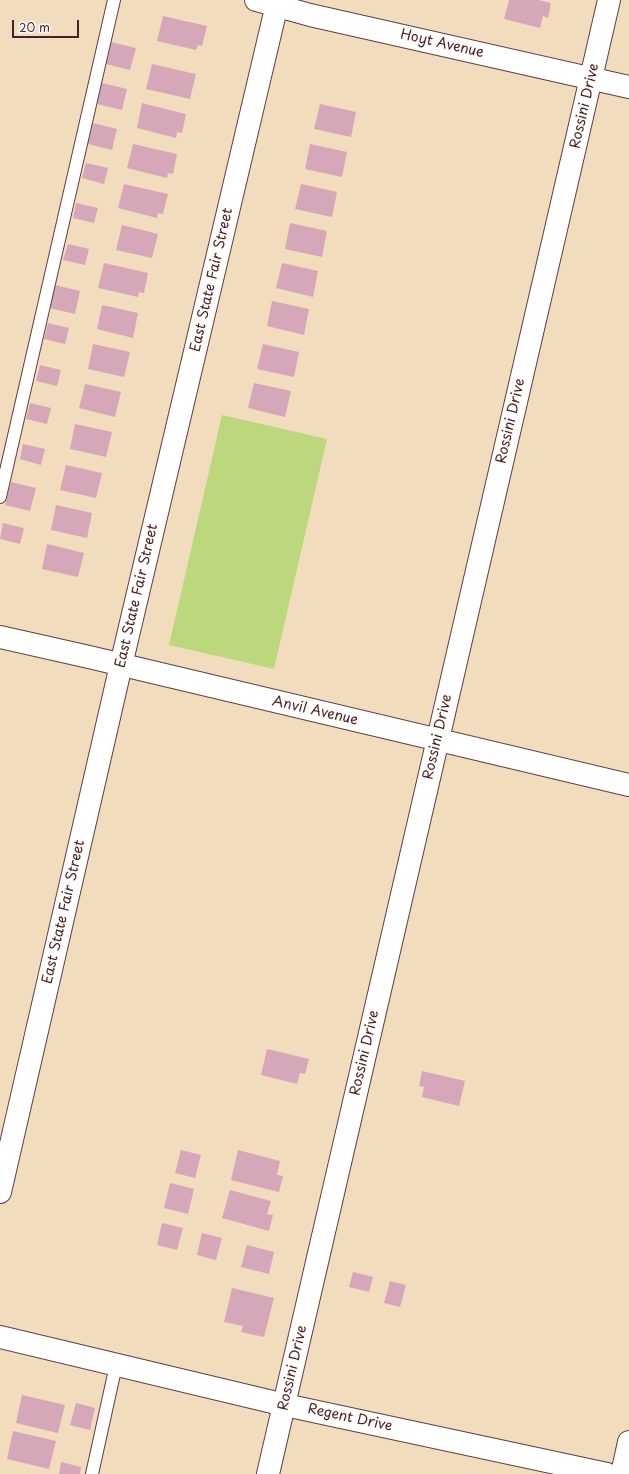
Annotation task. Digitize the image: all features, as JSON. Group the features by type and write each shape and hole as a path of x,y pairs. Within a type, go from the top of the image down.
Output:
{"street":[{"name":"Rossini Drive","path":"268,1474 609,0"},
{"name":"Hoyt Avenue","path":"270,2 310,15 629,87"},
{"name":"East State Fair Street","path":"0,1192 121,665 270,2"},
{"name":"Anvil Avenue","path":"0,637 629,785"},
{"name":"Regent Drive","path":"0,1338 285,1405 607,1474"},
{"path":"622,1474 629,1442"}],"lane":[{"path":"0,497 114,0"},
{"path":"92,1474 116,1365"}],"green space":[{"path":"222,415 327,439 274,669 169,645"}],"building":[{"path":"509,0 539,0 551,3 548,18 543,16 540,28 504,19"},
{"path":"163,16 207,26 202,46 198,45 196,50 157,41"},
{"path":"111,42 136,48 130,70 106,64"},
{"path":"152,64 196,74 190,99 146,89"},
{"path":"102,83 127,89 122,110 97,104"},
{"path":"142,103 186,114 182,133 177,132 176,138 137,128"},
{"path":"320,104 356,112 351,137 314,129"},
{"path":"93,123 117,129 112,150 88,144"},
{"path":"133,144 177,154 173,174 168,173 167,178 127,168"},
{"path":"310,144 347,152 342,177 305,169"},
{"path":"86,163 108,168 104,184 82,178"},
{"path":"124,184 168,194 163,214 158,213 157,218 118,208"},
{"path":"301,184 337,192 332,217 295,209"},
{"path":"76,203 98,208 94,223 73,218"},
{"path":"290,223 327,231 322,257 285,249"},
{"path":"122,225 158,234 152,258 116,250"},
{"path":"68,244 89,249 85,265 63,260"},
{"path":"104,263 148,273 144,293 139,292 138,297 98,288"},
{"path":"282,263 318,271 313,297 276,288"},
{"path":"55,285 80,291 75,314 50,308"},
{"path":"272,301 309,309 304,335 267,326"},
{"path":"102,305 138,313 133,338 97,329"},
{"path":"48,323 69,328 65,344 44,339"},
{"path":"93,344 130,352 124,377 88,369"},
{"path":"263,344 299,352 294,377 257,369"},
{"path":"40,365 61,370 57,386 36,381"},
{"path":"254,383 291,391 285,417 248,408"},
{"path":"85,384 121,392 115,417 79,408"},
{"path":"30,403 51,408 47,424 26,419"},
{"path":"75,424 112,432 106,457 70,449"},
{"path":"23,444 45,449 41,465 20,459"},
{"path":"66,465 102,473 96,498 60,490"},
{"path":"11,482 36,488 30,511 5,505"},
{"path":"56,505 92,513 87,538 51,530"},
{"path":"3,523 24,528 20,544 0,539"},
{"path":"47,544 84,553 78,577 42,569"},
{"path":"267,1049 309,1059 305,1074 300,1073 297,1084 261,1075"},
{"path":"422,1071 465,1081 459,1106 422,1097 424,1087 419,1086"},
{"path":"181,1150 201,1155 195,1178 175,1173"},
{"path":"238,1150 280,1161 277,1175 283,1176 279,1192 231,1180"},
{"path":"170,1183 194,1189 188,1214 164,1208"},
{"path":"230,1190 271,1201 267,1214 273,1215 269,1231 222,1218"},
{"path":"162,1223 183,1228 177,1250 157,1245"},
{"path":"202,1233 222,1238 216,1260 197,1255"},
{"path":"247,1245 274,1252 269,1274 241,1267"},
{"path":"353,1272 373,1277 369,1292 349,1287"},
{"path":"390,1281 406,1285 400,1307 384,1303"},
{"path":"232,1288 274,1298 264,1337 241,1332 243,1326 224,1322"},
{"path":"22,1395 65,1405 58,1433 16,1423"},
{"path":"76,1403 95,1408 90,1430 70,1425"},
{"path":"13,1431 56,1441 49,1469 7,1459"},
{"path":"61,1462 81,1467 80,1474 59,1474"}]}
